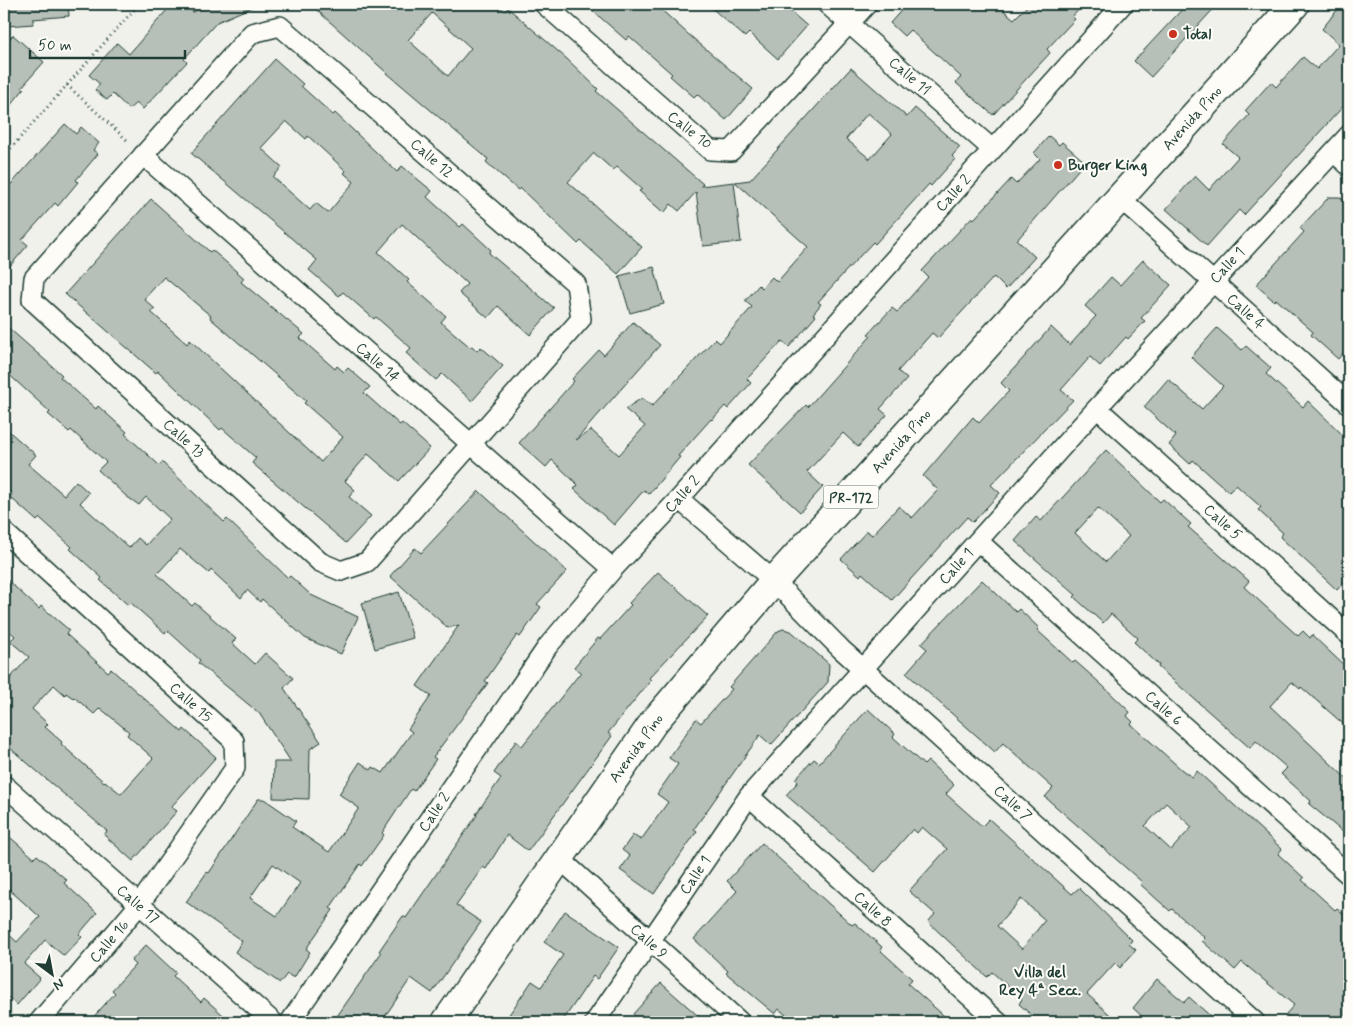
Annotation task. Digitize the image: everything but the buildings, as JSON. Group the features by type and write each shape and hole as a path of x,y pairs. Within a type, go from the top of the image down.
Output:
{"main road":[{"name":"Avenida Pino","path":"446,1022 653,723 774,581 1295,4"}],"street":[{"name":"Calle 10","path":"544,4 710,150 731,151 850,23"},
{"name":"Calle 11","path":"828,4 992,149"},
{"path":"850,23 867,4"},
{"name":"Calle 2","path":"290,1022 548,646 613,569 679,499 1123,4"},
{"name":"Calle 12","path":"143,155 252,33 280,26 569,277 576,284 581,320 470,443"},
{"name":"Calle 1","path":"595,1022 748,796 1212,281 1349,135"},
{"path":"1334,152 1349,166"},
{"name":"Calle 13","path":"143,155 34,278 32,300 320,562 341,571 367,562 470,443"},
{"name":"Calle 14","path":"143,155 613,569"},
{"name":"Calle 4","path":"1120,198 1349,404"},
{"name":"Calle 5","path":"1097,408 1349,635"},
{"name":"Calle 7","path":"679,499 774,581 841,649 1255,1022"},
{"name":"Calle 15","path":"4,532 234,742 235,768 139,905"},
{"name":"Calle 6","path":"978,541 1349,875"},
{"name":"Calle 17","path":"4,785 273,1022"},
{"name":"Calle 8","path":"748,796 998,1022"},
{"name":"Calle 9","path":"558,858 740,1022"},
{"name":"Calle 16","path":"39,1022 139,905"}],"path":[{"path":"4,156 139,4"},
{"path":"67,85 143,155"}],"place":[{"name":"Total","path":"1173,34"},
{"name":"Burger King","path":"1058,165"}],"district":[{"name":"Villa del Rey 4ª Secc.","path":"1040,980"}]}
